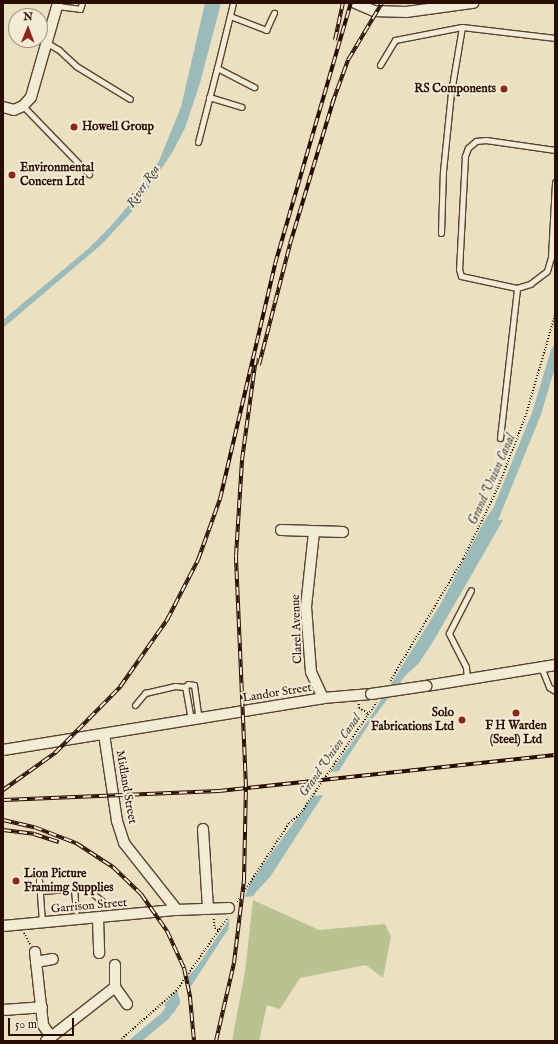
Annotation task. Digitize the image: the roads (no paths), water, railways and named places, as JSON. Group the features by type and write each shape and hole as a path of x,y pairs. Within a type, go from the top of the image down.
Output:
{"street":[{"path":"355,3 374,11 406,12 473,3"},
{"path":"48,36 58,4"},
{"path":"3,107 14,110 23,106 31,97 45,48"},
{"path":"281,530 343,532"},
{"name":"Clarel Avenue","path":"314,532 306,607 311,672 324,698"},
{"name":"Landor Street","path":"3,750 324,698 371,694 555,665"},
{"name":"Midland Street","path":"104,734 117,821 124,843 158,884 177,910"},
{"path":"203,829 211,909"},
{"name":"Garrison Street","path":"3,926 151,914 177,910 229,908"},
{"path":"98,918 99,954"},
{"path":"53,959 35,957 43,1025 48,1039 115,987"},
{"path":"115,965 115,987 127,1004"},
{"path":"3,1010 42,1007"}],"lane":[{"path":"58,4 80,10 82,3"},
{"path":"198,142 233,3"},
{"path":"230,16 266,30 274,13"},
{"path":"380,65 395,40 462,26 555,38"},
{"path":"441,233 443,172 450,100 462,26"},
{"path":"48,44 59,50 76,66 130,99"},
{"path":"217,68 254,87"},
{"path":"209,97 241,107"},
{"path":"23,106 89,174"},
{"path":"555,150 486,140 476,142 468,148 465,156 459,269 461,276 517,288 530,284 547,271 551,257 555,182"},
{"path":"500,438 517,288"},
{"path":"467,680 466,667 449,632 471,590"},
{"path":"541,667 549,687 555,691"},
{"path":"135,705 145,693 175,686 185,687 188,684 194,685 195,719"},
{"path":"185,687 195,719"},
{"path":"39,880 42,923"},
{"path":"40,891 86,888 106,904"},
{"path":"74,889 76,911"}],"water":[{"name":"River Rea","path":"205,3 221,3 200,83 185,128 173,151 137,206 102,244 3,328 3,320 88,249 110,227 128,206 159,161 181,107"},
{"path":"498,502 502,504 498,520 503,520 434,640 419,663 405,676 371,721 270,877 256,892 223,937 173,1014 164,1005 198,965 245,896 250,883 369,719 440,605 486,518"}],"waterway":[{"name":"Grand Union Canal","path":"495,514 536,413 555,350"},
{"name":"Grand Union Canal","path":"134,1041 165,1015 175,1000"}],"railway":[{"path":"335,40 343,3"},
{"path":"3,790 55,753 120,687 167,620 198,560 220,499 275,264 351,3"},
{"path":"332,104 348,60 382,3"},
{"path":"259,365 290,244 334,98"},
{"path":"216,1041 234,963 244,880 246,787 236,556 242,460 256,358"},
{"path":"3,800 219,791 555,755"},
{"path":"3,820 34,827 76,843 113,867 141,894 167,931 184,968 190,997 194,1041"},
{"path":"3,830 34,834 59,842"}],"place":[{"name":"RS Components","path":"504,89"},
{"name":"Howell Group","path":"74,127"},
{"name":"Environmental Concern Ltd","path":"12,175"},
{"name":"F H Warden (Steel) Ltd","path":"516,713"},
{"name":"Solo Fabrications Ltd","path":"462,720"},
{"name":"Lion Picture Framimg Supplies","path":"16,881"}]}
